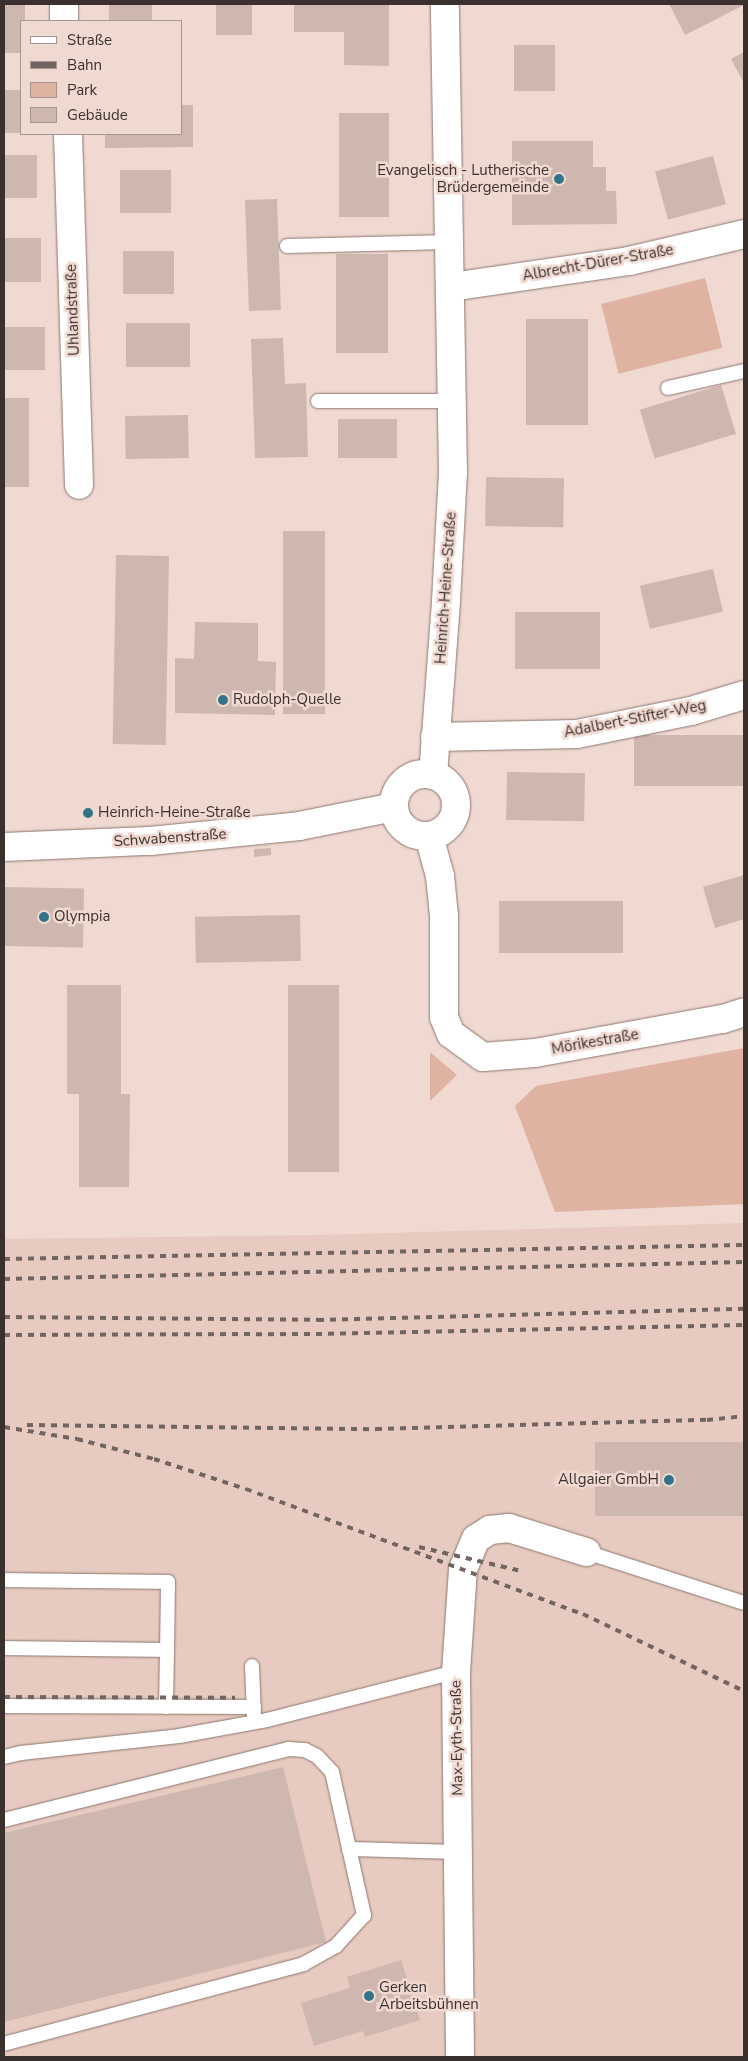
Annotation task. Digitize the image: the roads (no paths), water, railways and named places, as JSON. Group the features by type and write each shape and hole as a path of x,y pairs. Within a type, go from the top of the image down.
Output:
{"street":[{"path":"64,4 64,20"},
{"name":"Heinrich-Heine-Straße","path":"433,774 448,574 452,474 451,288 445,4"},
{"name":"Uhlandstraße","path":"68,135 79,485"},
{"name":"Albrecht-Dürer-Straße","path":"451,288 629,261 744,234"},
{"name":"Adalbert-Stifter-Weg","path":"435,737 577,734 691,711 744,694"},
{"path":"433,774 442,778 452,788 457,802 456,811 447,828 429,836 419,836 405,828 396,816 394,807 395,797 405,781 414,776 433,774"},
{"name":"Schwabenstraße","path":"4,847 150,841 299,826 394,807"},
{"name":"Mörikestraße","path":"429,836 440,876 444,916 444,1017 451,1034 482,1056 535,1053 723,1019 744,1012"},
{"name":"Max-Eyth-Straße","path":"460,2057 456,1672 462,1569 476,1539 490,1530 509,1528 586,1552"}],"lane":[{"path":"287,246 450,242"},
{"path":"668,388 744,371"},
{"path":"318,401 452,401"},
{"path":"586,1552 744,1603"},
{"path":"4,1580 168,1582 166,1707"},
{"path":"4,1648 167,1650"},
{"path":"252,1666 255,1722"},
{"path":"4,1757 21,1753 179,1736 255,1722 456,1672"},
{"path":"4,1706 254,1707"},
{"path":"4,1820 289,1749 305,1750 317,1756 332,1772 364,1915 336,1946 304,1964 4,2044"},
{"path":"349,1849 459,1852"}],"railway":[{"path":"4,1259 744,1245"},
{"path":"4,1279 744,1262"},
{"path":"4,1317 318,1320 744,1309"},
{"path":"4,1335 316,1334 744,1325"},
{"path":"27,1425 376,1429 707,1420 744,1416"},
{"path":"4,1427 77,1439 154,1459 246,1489 583,1614 744,1691"},
{"path":"419,1547 521,1571"},
{"path":"4,1697 235,1698"}],"place":[{"name":"Evangelisch - Lutherische Brüdergemeinde","path":"559,179"},
{"name":"Rudolph-Quelle","path":"223,700"},
{"name":"Heinrich-Heine-Straße","path":"88,813"},
{"name":"Olympia","path":"44,917"},
{"name":"Allgaier GmbH","path":"669,1480"},
{"name":"Gerken Arbeitsbühnen","path":"369,1996"}]}
